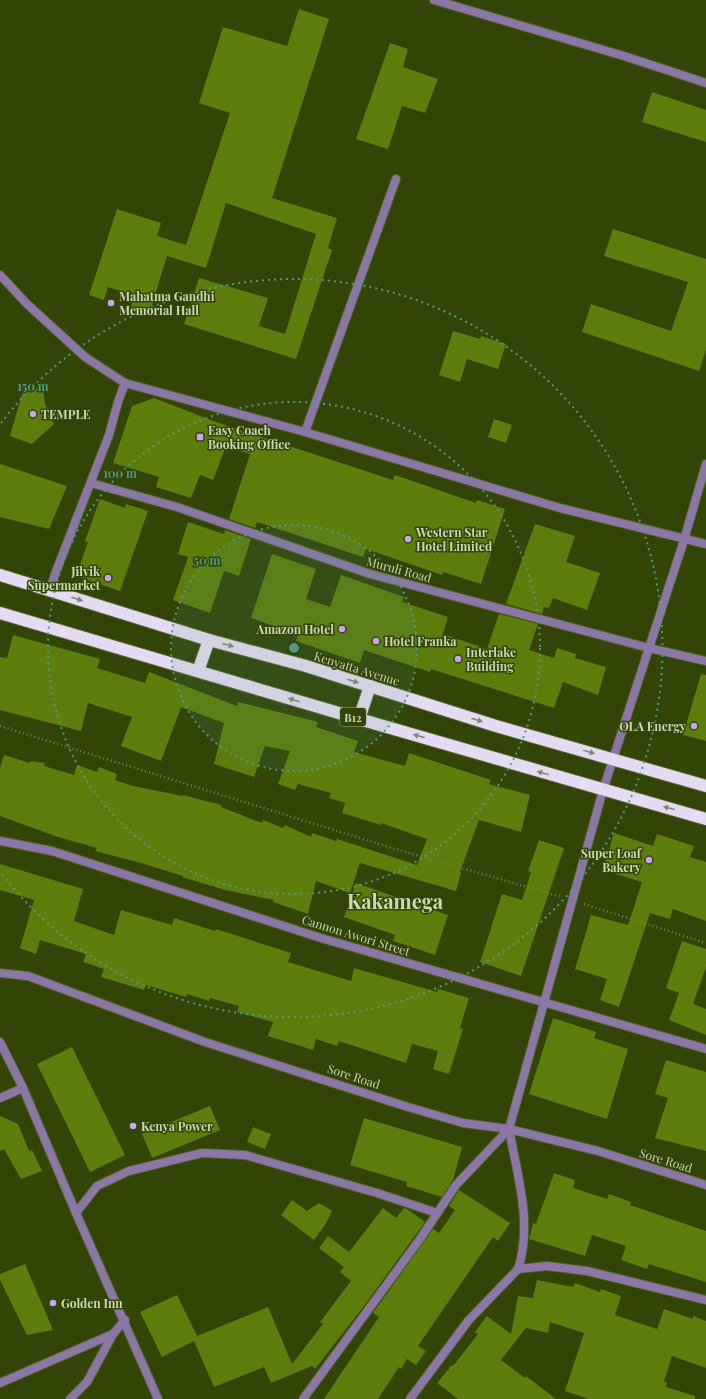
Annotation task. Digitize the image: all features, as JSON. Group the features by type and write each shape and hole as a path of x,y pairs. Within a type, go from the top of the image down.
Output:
{"highway":[{"name":"Kenyatta Avenue","path":"0,575 209,640 306,666 496,726 706,786"},
{"name":"B12","path":"0,613 602,790 706,819"},
{"path":"198,671 209,640"},
{"path":"359,719 370,686"}],"street":[{"path":"434,0 624,56 706,83"},
{"path":"305,432 396,179"},
{"path":"0,275 26,304 85,357 125,383 305,432 560,508 684,540 706,544"},
{"path":"50,591 55,574 109,435 125,383"},
{"path":"410,1399 468,1321 518,1270 522,1255 524,1236 522,1198 509,1129 602,790 684,540 706,464"},
{"name":"Muruli Road","path":"91,483 177,507 370,574 649,648 706,661"},
{"name":"Cannon Awori Street","path":"0,841 52,851 321,938 706,1049"},
{"name":"Sore Road","path":"0,973 28,976 206,1042 408,1107 463,1123 509,1129 598,1151 706,1185"},
{"path":"0,1042 23,1088 158,1399"},
{"path":"0,1098 23,1088"},
{"path":"303,1399 456,1185 509,1129"},
{"path":"76,1213 97,1186 129,1171 202,1153 245,1155 377,1193 437,1213"},
{"path":"518,1270 547,1266 587,1271 706,1300"},
{"path":"70,1399 87,1382 113,1334 125,1320"},
{"path":"0,1383 113,1334"}],"path":[{"path":"0,726 392,848 573,900 706,943"}],"building":[{"path":"299,9 329,19 272,198 337,218 328,248 332,250 296,359 184,324 199,278 268,298 259,326 285,334 316,234 226,203 206,268 167,256 149,315 130,309 135,296 108,287 104,300 89,295 117,209 161,223 157,236 186,245 230,113 199,103 223,27 287,46"},
{"path":"390,43 408,49 403,67 438,79 425,113 402,106 388,149 356,139"},
{"path":"652,92 706,110 706,142 642,122"},
{"path":"613,229 706,259 706,350 699,371 582,332 591,304 671,331 688,282 604,256"},
{"path":"453,331 480,339 481,336 506,344 498,369 467,359 460,382 439,375"},
{"name":"TEMPLE","path":"43,387 45,404 54,424 32,444 10,436 23,391"},
{"path":"154,398 216,422 393,480 395,475 476,503 477,500 505,509 481,584 443,572 442,575 366,549 363,557 257,522 255,528 229,519 250,454 226,446 213,480 200,475 191,498 156,487 159,477 113,463 132,406"},
{"path":"494,419 512,425 506,443 488,437"},
{"path":"0,464 67,486 49,529 0,517"},
{"path":"100,499 125,508 126,504 148,511 120,591 76,576 88,542 85,541"},
{"path":"188,522 224,534 225,530 251,539 239,576 224,571 210,613 173,600 188,557 178,554"},
{"path":"535,524 575,536 566,562 600,573 587,610 553,598 549,608 544,607 542,614 506,604"},
{"path":"272,554 316,569 306,599 330,607 341,575 404,597 402,602 448,617 443,634 487,649 499,614 538,624 529,650 554,658 557,648 576,654 575,658 606,667 598,695 563,682 554,708 431,669 430,672 364,650 360,663 296,641 298,635 251,618"},
{"path":"13,635 100,659 97,668 145,683 149,672 237,706 238,702 318,722 316,727 358,741 354,752 405,766 409,753 491,780 489,784 530,795 521,832 479,820 460,872 456,891 360,863 350,893 316,881 308,914 273,902 274,900 225,890 141,863 95,851 97,848 58,837 0,816 0,768 4,755 30,763 31,761 45,763 44,766 74,775 77,765 97,772 99,767 117,774 115,780 133,786 183,795 221,805 221,807 262,823 263,820 283,828 285,825 311,837 312,833 336,841 337,839 417,865 427,839 381,823 381,825 342,813 345,803 329,798 331,793 298,784 295,790 278,784 290,751 265,746 254,777 214,764 224,723 181,707 161,761 121,746 132,717 88,703 81,731 0,710 0,657 7,658"},
{"path":"701,674 706,675 706,741 683,735"},
{"path":"614,833 653,846 657,834 694,846 690,857 706,862 706,921 673,909 670,919 650,913 619,1007 600,1000 607,979 575,969 591,915 628,925 642,882 603,870"},
{"path":"539,840 564,848 521,976 480,962 502,894 522,900 531,872 528,871"},
{"path":"0,864 83,889 74,921 114,935 121,910 172,925 174,918 215,931 216,929 291,953 288,962 351,981 354,968 437,992 438,989 469,998 460,1028 463,1029 449,1074 433,1069 438,1051 412,1044 406,1063 339,1041 337,1046 316,1039 313,1050 268,1036 273,1022 237,1012 239,1006 210,998 209,1001 187,994 186,997 146,985 144,990 101,977 104,969 83,962 86,954 40,940 36,954 20,948 34,900 0,890"},
{"path":"356,883 448,915 435,955 393,941 395,935 344,917"},
{"path":"682,941 706,949 706,967 693,1004 706,1009 706,1035 669,1020 679,993 666,988"},
{"path":"553,1018 596,1032 594,1038 628,1049 607,1119 529,1094"},
{"path":"72,1047 125,1155 90,1172 37,1064"},
{"path":"666,1060 706,1072 706,1151 655,1138 668,1098 655,1094"},
{"path":"210,1106 220,1130 152,1158 142,1134"},
{"path":"0,1116 18,1124 29,1151 32,1150 42,1171 21,1179 4,1149 0,1151"},
{"path":"364,1118 462,1147 453,1180 442,1197 406,1186 407,1182 350,1165"},
{"path":"253,1127 271,1134 265,1149 247,1142"},
{"path":"554,1173 575,1180 573,1188 607,1199 609,1194 631,1202 630,1205 706,1231 706,1282 649,1264 647,1269 621,1260 626,1246 592,1235 585,1256 529,1239 533,1223 536,1224"},
{"path":"459,1190 510,1223 498,1241 493,1237 418,1346 426,1351 416,1365 407,1359 401,1369 399,1367 378,1399 324,1399 379,1317 373,1313 433,1229 439,1233 455,1210 449,1206"},
{"path":"292,1200 307,1211 319,1203 332,1211 325,1225 314,1240 281,1215"},
{"path":"383,1208 396,1218 404,1208 407,1209 425,1222 364,1306 315,1369 312,1366 271,1383 264,1367 214,1387 194,1341 162,1357 140,1312 177,1295 197,1336 268,1307 292,1364 323,1324 320,1322 351,1281 340,1272 344,1267 319,1248 328,1236 349,1252"},
{"path":"25,1264 53,1330 27,1335 0,1280 0,1274"},
{"path":"537,1280 573,1287 575,1283 600,1292 601,1289 621,1296 615,1315 657,1329 664,1309 693,1319 693,1316 706,1321 706,1368 672,1356 664,1381 667,1383 666,1387 695,1396 695,1399 589,1399 565,1391 584,1333 550,1322 548,1333 526,1328 501,1360 525,1378 526,1376 556,1399 458,1399 437,1383 452,1365 453,1366 478,1334 475,1332 487,1316 511,1334 518,1296 533,1298"}],"place":[{"name":"Mahatma Gandhi Memorial Hall","path":"111,303"},
{"name":"TEMPLE","path":"33,414"},
{"name":"Easy Coach Booking Office","path":"200,437"},
{"name":"Western Star Hotel Limited","path":"408,539"},
{"name":"Jilvik Supermarket","path":"108,578"},
{"name":"Amazon Hotel","path":"342,629"},
{"name":"Hotel Franka","path":"376,641"},
{"name":"Interlake Building","path":"458,659"},
{"name":"OLA Energy","path":"694,726"},
{"name":"Super Loaf Bakery","path":"649,860"},
{"name":"Kenya Power","path":"133,1126"},
{"name":"Golden Inn","path":"53,1303"}],"district":[{"name":"Kakamega","path":"395,900"}]}
